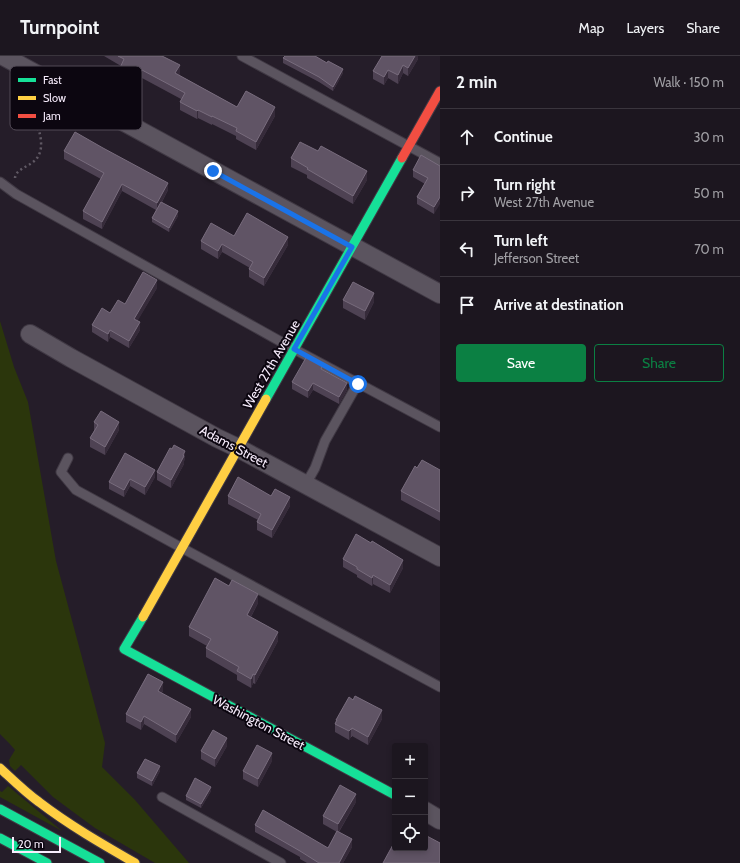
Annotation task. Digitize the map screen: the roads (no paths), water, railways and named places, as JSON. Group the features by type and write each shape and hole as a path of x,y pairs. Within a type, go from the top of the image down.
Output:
{"main road":[{"name":"West 27th Avenue","path":"124,649 440,91"},
{"name":"Washington Street","path":"124,649 392,793"},
{"path":"0,768 30,795 54,813 95,840 135,863"},
{"path":"0,809 100,863"},
{"path":"0,838 47,863"}],"street":[{"path":"2,56 20,66"},
{"path":"138,130 440,294"},
{"name":"Adams Street","path":"30,334 217,438 306,484 440,557"},
{"path":"428,814 440,820"}],"lane":[{"path":"242,56 440,163"},
{"path":"0,182 16,194 294,349 440,427"},
{"path":"306,484 315,468 325,441 358,384"},
{"path":"68,458 61,472 76,490 440,687"},
{"path":"162,797 281,863"}]}
